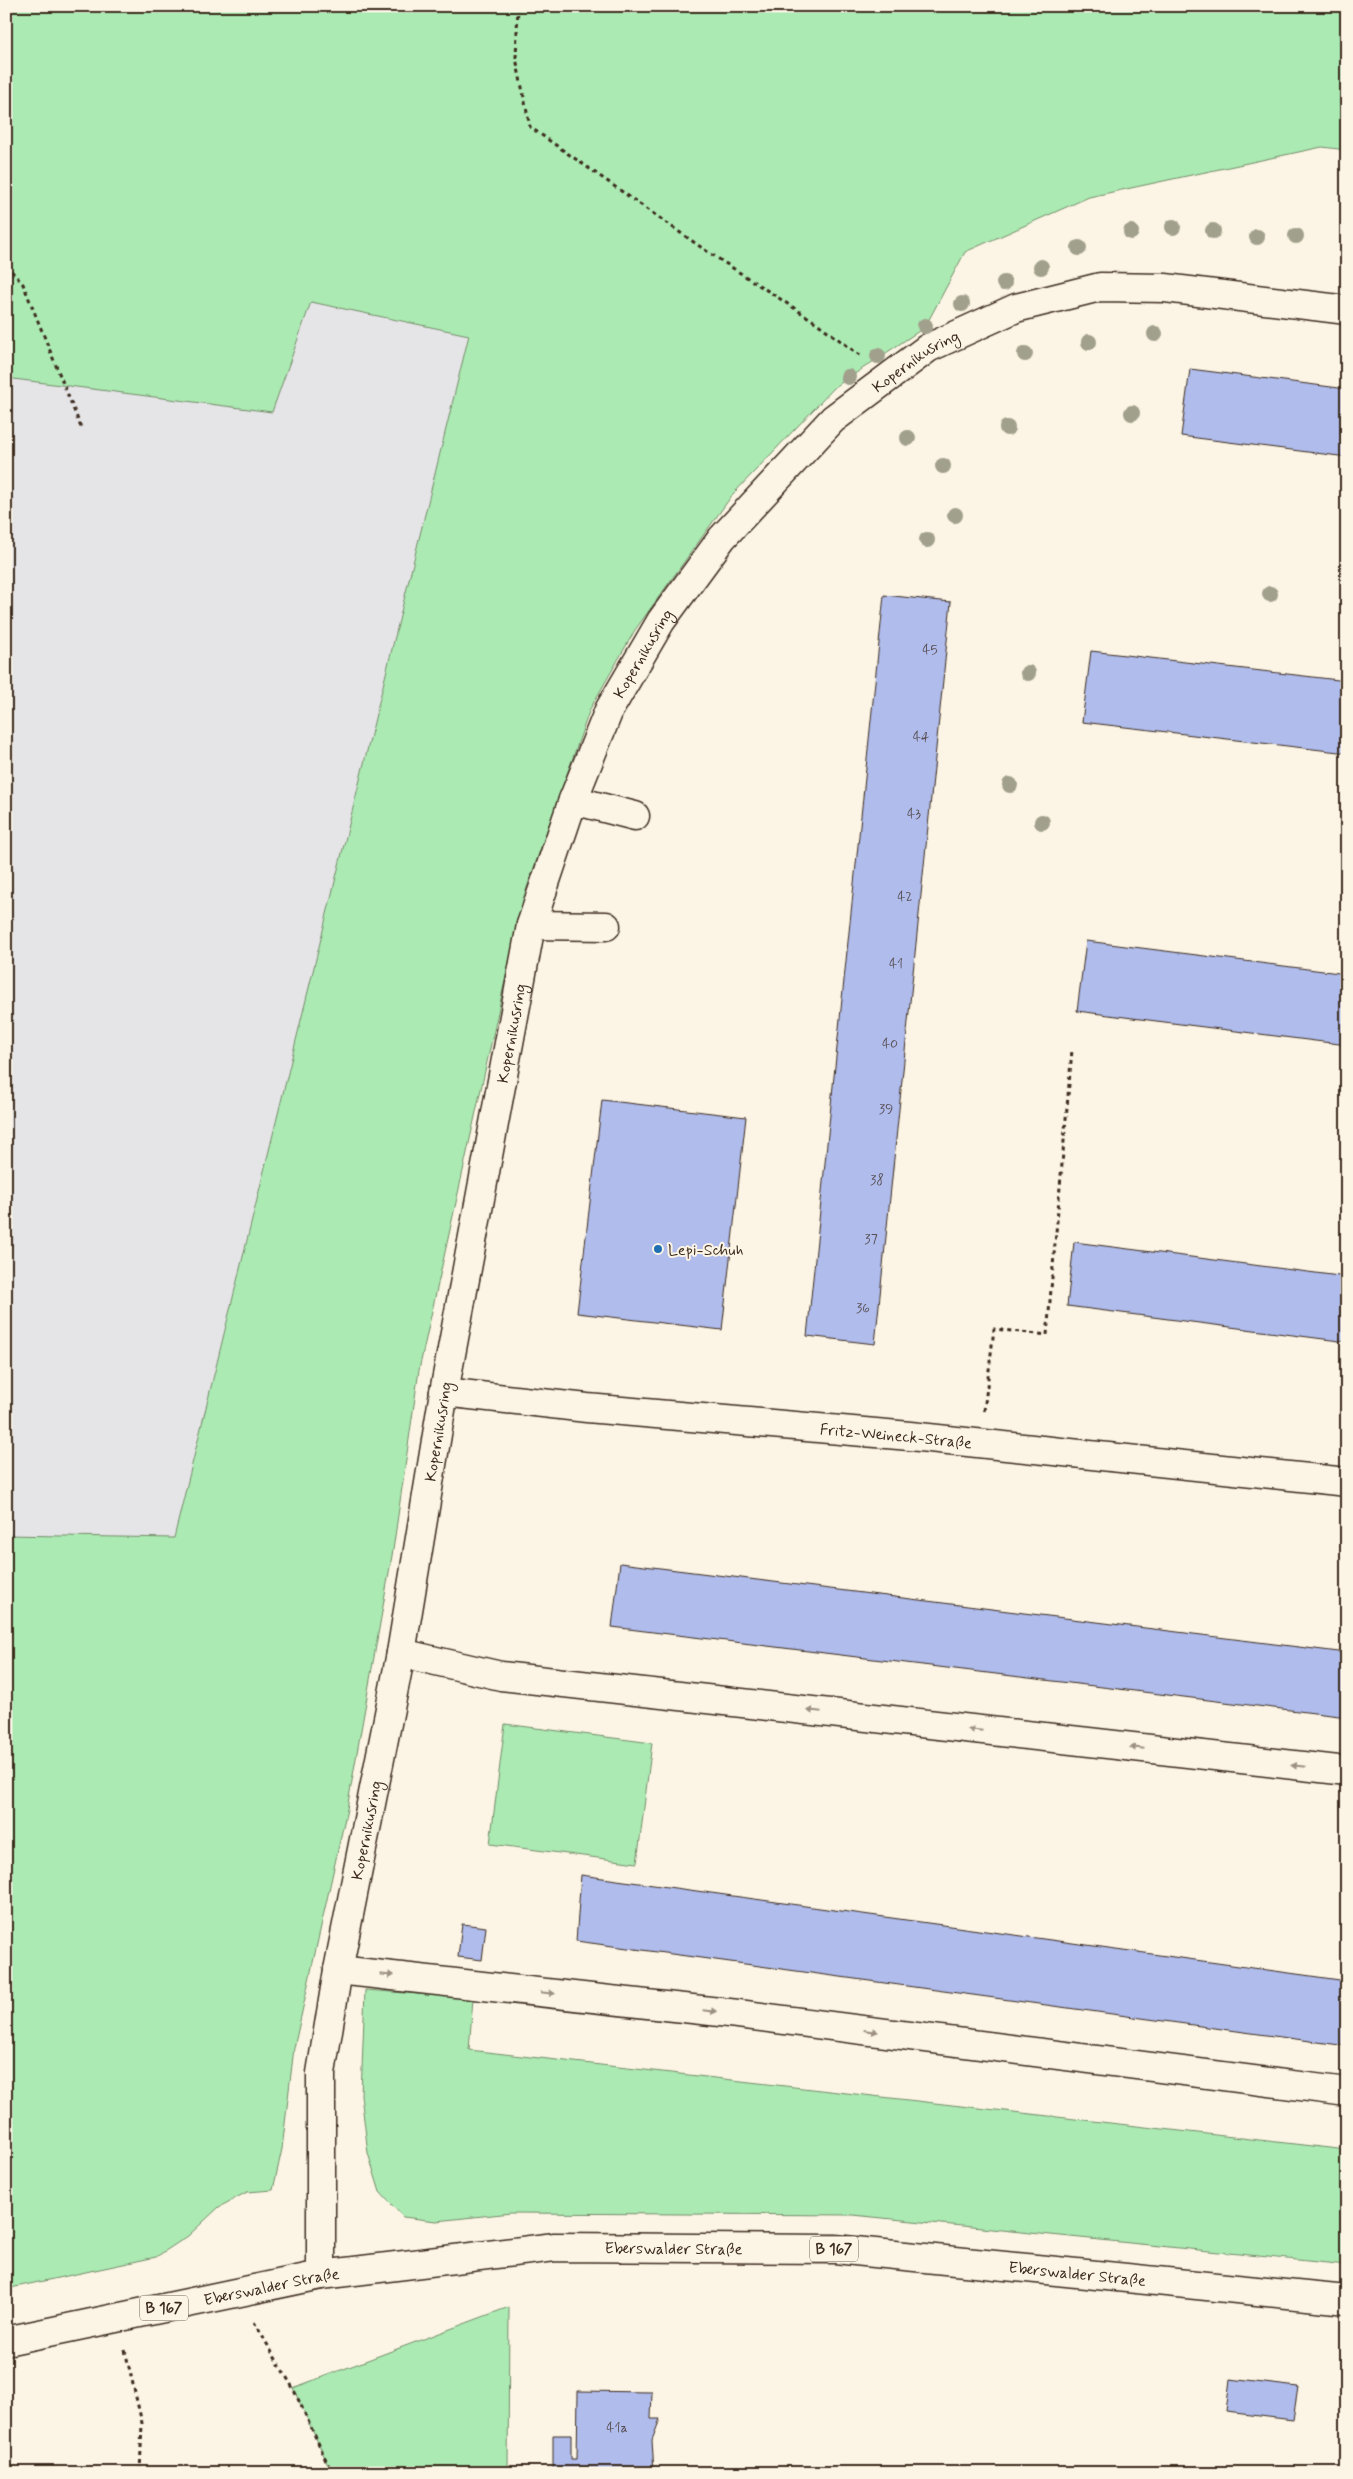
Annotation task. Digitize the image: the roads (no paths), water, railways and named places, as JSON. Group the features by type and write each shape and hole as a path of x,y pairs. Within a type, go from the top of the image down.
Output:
{"street":[{"name":"Kopernikusring","path":"321,2275 320,2073 338,1970 400,1653 444,1392 530,925 573,800 609,710 661,622 722,538 833,419 928,348 1016,308 1100,287 1165,288 1347,310"},
{"path":"573,800 635,816"},
{"path":"530,925 606,926"},
{"name":"Fritz-Weineck-Straße","path":"444,1392 587,1408 979,1444 1347,1482"},
{"path":"400,1653 501,1676 1347,1771"},
{"path":"338,1970 738,2014 1347,2092"},
{"name":"Eberswalder Straße","path":"6,2341 321,2275 554,2246 835,2249 1347,2300"}],"place":[{"name":"Lepi-Schuh","path":"658,1249"}]}
